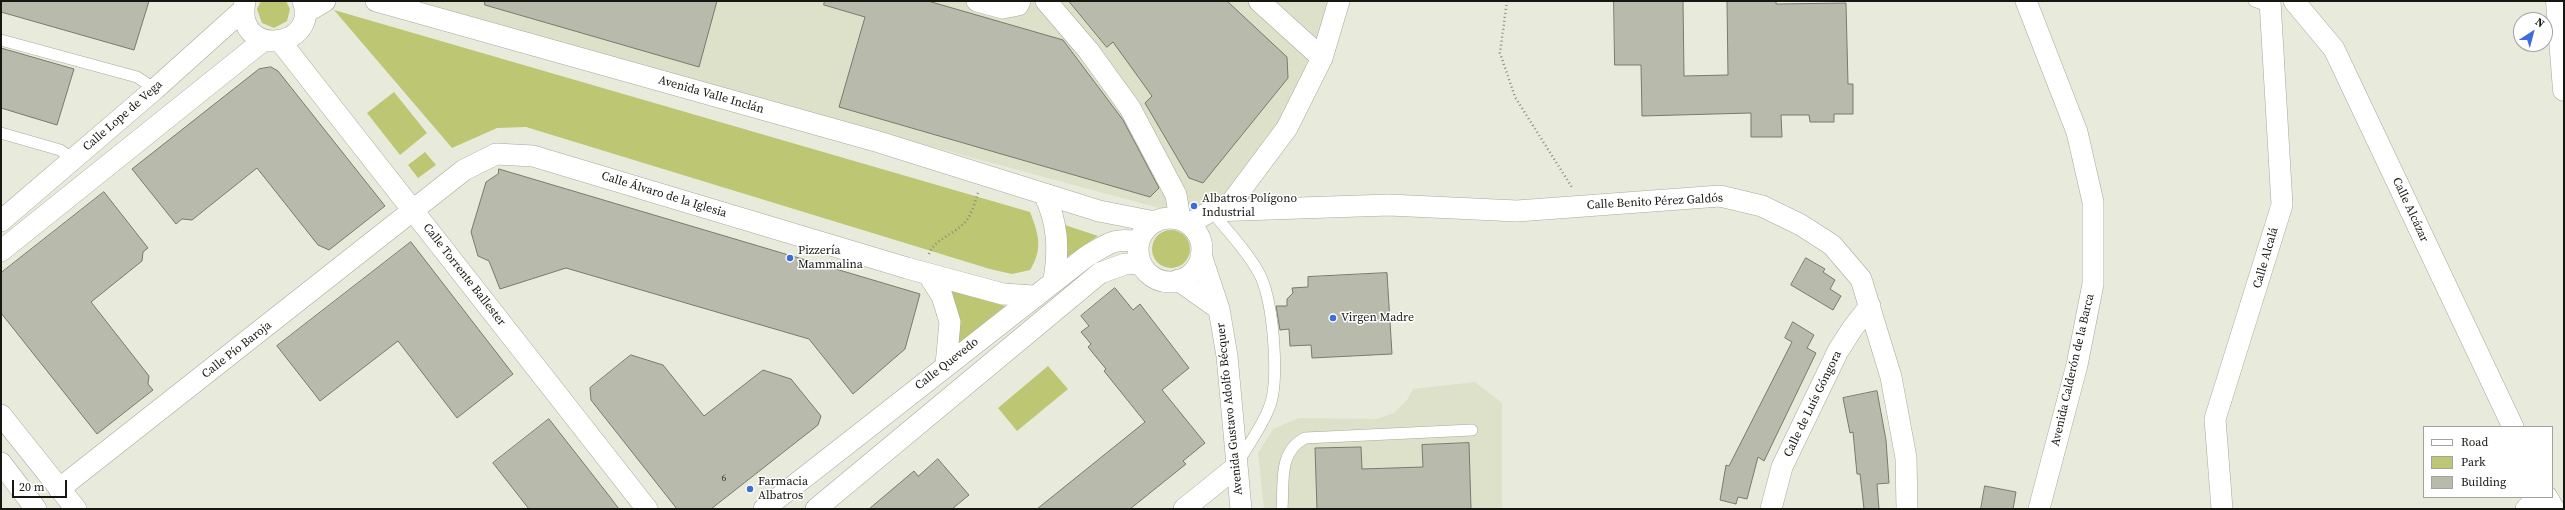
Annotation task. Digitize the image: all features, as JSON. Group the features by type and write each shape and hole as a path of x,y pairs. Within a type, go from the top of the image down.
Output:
{"street":[{"path":"1,252 272,41 298,32 303,23 304,7 325,1"},
{"name":"Avenida Valle Inclán","path":"376,1 879,142 1099,211 1145,233"},
{"path":"977,1 1003,8 1018,4 1020,1"},
{"path":"1046,1 1088,50 1130,108 1176,195 1185,222 1201,240 1201,255 1196,269 1188,276 1178,280 1167,281 1157,278 1148,272 1141,263 1145,233 1170,218 1185,222"},
{"path":"1259,1 1322,58"},
{"path":"1218,211 1287,128 1322,58 1339,1"},
{"name":"Avenida Calderón de la Barca","path":"2026,1 2077,132 2092,202 2093,284 2077,365 2039,509"},
{"name":"Calle Alcázar","path":"2294,1 2334,49 2513,426"},
{"path":"2557,1 2564,90"},
{"name":"Calle Alcalá","path":"2222,509 2215,419 2282,205 2265,3"},
{"name":"Calle Torrente Ballester","path":"245,5 251,31 272,41 414,211 647,509"},
{"name":"Calle Lope de Vega","path":"1,221 155,89 245,5"},
{"name":"Calle Álvaro de la Iglesia","path":"414,211 464,170 496,154 533,156 926,273 1003,294 1034,296"},
{"path":"1044,194 1053,213 1058,236 1054,280"},
{"name":"Calle Benito Pérez Galdós","path":"1185,222 1218,211 1389,205 1517,211 1720,196 1762,206 1801,225 1832,245 1861,279 1891,377 1906,458 1907,509"},
{"name":"Calle Pío Baroja","path":"59,489 414,211"},
{"name":"Calle Quevedo","path":"764,509 1054,280 1087,256 1112,242 1145,233"},
{"name":"Avenida Gustavo Adolfo Bécquer","path":"1201,255 1219,309 1227,356 1241,509"},
{"path":"816,509 1100,273 1125,264 1141,263"},
{"path":"926,273 942,296 950,322 946,365"},
{"name":"Avenida Gustavo Adolfo Bécquer","path":"1178,280 1219,309"},
{"name":"Calle de Luís Góngora","path":"1771,509 1782,467 1788,454 1838,352 1852,329 1870,306"},
{"path":"1,415 76,509"},
{"path":"1,463 35,508"},
{"path":"1184,509 1236,466"},
{"path":"2526,509 2538,498"},
{"path":"2548,498 2554,509"}],"lane":[{"path":"1,40 137,77 155,89"},
{"path":"1,132 60,150 73,159"},
{"path":"1218,211 1264,284 1271,324 1275,375 1270,407 1236,466"},
{"path":"1282,509 1286,457 1295,444 1305,438 1472,430"}],"path":[{"path":"1507,1 1500,53 1515,97 1572,185 1574,207"},
{"path":"926,273 932,247 953,234 966,221 984,176"}],"shaded area":[{"path":"391,1 1333,1 1285,125 1223,202 1174,212"},
{"path":"1475,382 1502,403 1502,509 1264,509 1258,453 1273,429 1299,418 1377,419 1394,413 1407,400 1413,389"}],"green space":[{"path":"261,1 286,1 290,9 287,21 274,28 262,23 257,9"},
{"path":"334,10 1030,212 1036,228 1038,242 1037,255 1030,270 1012,274 990,269 526,127 497,128 452,148"},
{"path":"394,92 427,133 400,155 367,113"},
{"path":"425,152 436,165 418,178 408,165"},
{"path":"1065,225 1098,236 1064,259"},
{"path":"1171,230 1181,233 1187,239 1190,249 1187,259 1181,265 1171,268 1161,265 1155,259 1152,249 1155,239 1161,233"},
{"path":"948,289 1005,306 958,344 960,329 957,309"},
{"path":"1048,366 1068,389 1017,431 998,408"}],"building":[{"path":"1,1 149,1 134,50 1,12"},
{"path":"485,1 717,1 699,67 485,5"},
{"path":"825,1 928,1 1063,40 1123,120 1159,188 1150,197 839,107 865,17 824,5"},
{"path":"1069,1 1227,1 1287,57 1288,78 1203,183 1189,178 1145,103 1152,96 1113,42 1107,47"},
{"path":"1614,1 1683,1 1684,76 1728,75 1727,1 1776,1 1776,4 1846,3 1848,84 1853,84 1853,114 1834,114 1834,122 1810,122 1809,115 1781,115 1782,137 1751,137 1751,113 1642,116 1641,65 1615,65"},
{"path":"1,48 74,69 57,125 1,108"},
{"path":"271,67 278,71 385,206 329,250 318,245 257,168 192,220 182,219 176,224 132,169 259,69"},
{"path":"499,169 920,294 905,349 853,394 809,339 566,268 500,289 489,261 478,256 471,232 486,182 498,174"},
{"path":"104,192 148,248 143,252 142,261 91,302 149,376 148,384 153,390 97,434 1,313 1,273"},
{"path":"411,242 513,374 457,418 398,341 320,401 277,346"},
{"path":"1806,258 1825,269 1823,272 1835,280 1830,289 1841,296 1833,310 1791,285"},
{"name":"Virgen Madre","path":"1387,273 1392,354 1312,358 1311,345 1290,346 1289,329 1280,330 1276,306 1287,306 1287,299 1293,293 1292,288 1308,287 1308,277"},
{"path":"1115,288 1133,310 1140,304 1189,368 1162,390 1205,443 1183,461 1186,464 1130,509 1037,509 1145,422 1104,371 1106,369 1088,347 1091,344 1081,332 1089,326 1081,316"},
{"path":"1793,322 1814,335 1807,348 1816,353 1764,461 1758,457 1747,499 1738,497 1736,504 1720,500 1726,465 1729,466 1792,342 1785,338"},
{"path":"631,355 663,365 704,416 763,370 791,379 821,416 818,425 711,509 677,509 591,400 590,388"},
{"path":"1877,391 1886,440 1889,483 1877,484 1879,509 1864,509 1860,474 1857,474 1853,432 1850,433 1843,398"},
{"path":"549,419 619,509 529,509 493,463"},
{"path":"1469,443 1471,509 1317,509 1315,448 1361,447 1362,469 1423,467 1422,445"},
{"path":"938,459 969,495 952,509 869,509 914,471 918,476"},
{"path":"1985,486 2016,492 2013,509 1981,509"}],"place":[{"name":"Albatros Polígono Industrial","path":"1194,206"},
{"name":"Pizzería Mammalina","path":"790,258"},
{"name":"Virgen Madre","path":"1333,318"},
{"name":"Farmacia Albatros","path":"750,489"}]}
